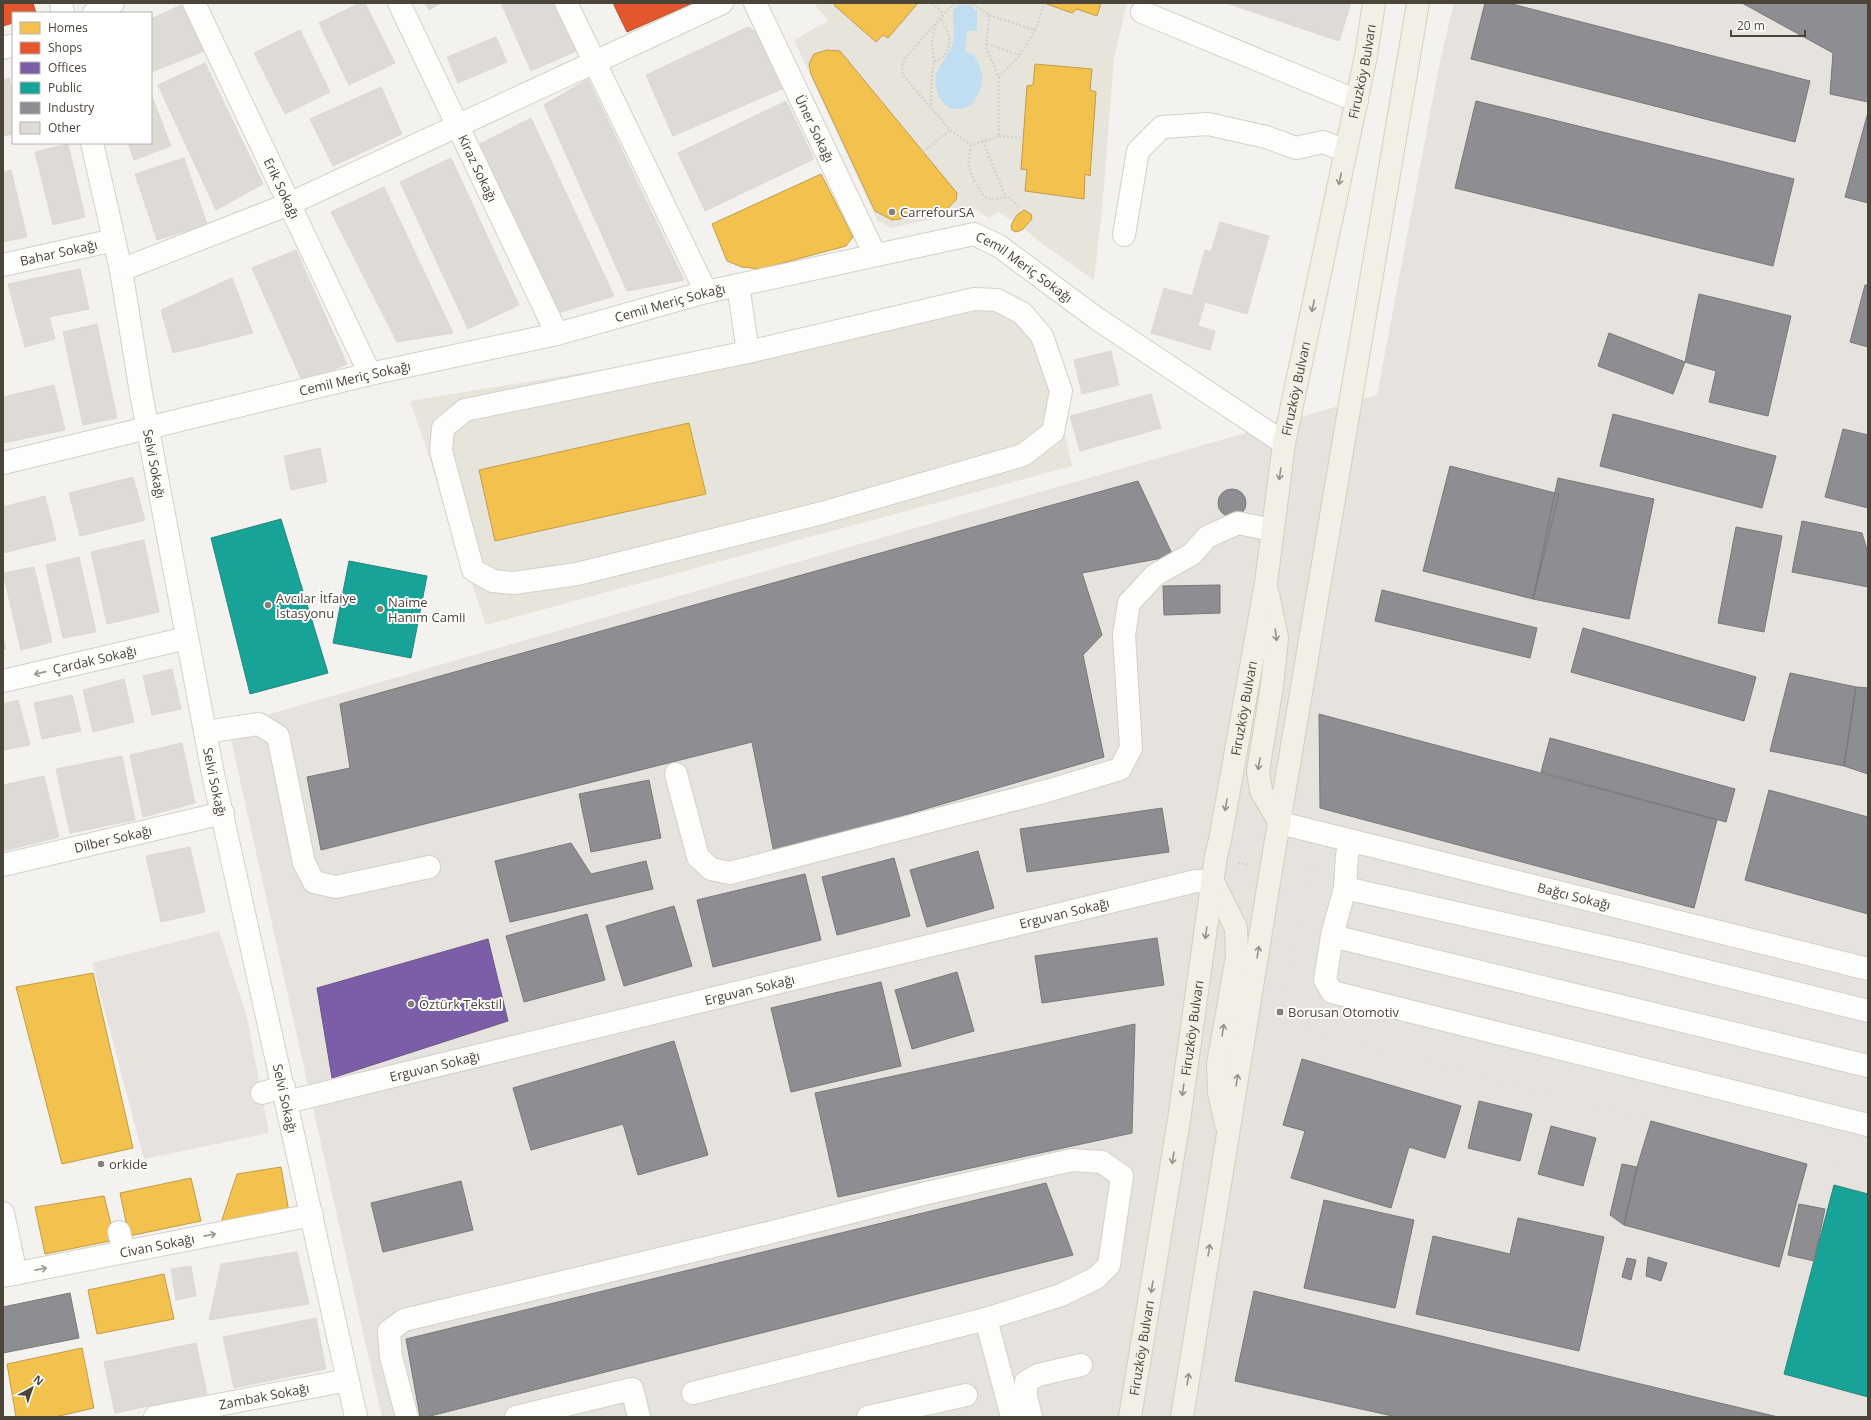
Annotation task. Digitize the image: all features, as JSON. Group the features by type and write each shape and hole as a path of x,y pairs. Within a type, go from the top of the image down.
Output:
{"main road":[{"name":"Firuzköy Bulvarı","path":"1130,1417 1178,1128 1216,856 1266,583 1284,442 1357,100 1374,3"},
{"path":"1182,1417 1418,3"},
{"path":"1266,583 1277,638 1272,686 1258,771 1261,791 1280,823"},
{"path":"1213,882 1236,928 1237,957 1218,1064 1218,1093 1228,1137"}],"street":[{"path":"96,12 113,3"},
{"name":"Erik Sokağı","path":"194,3 370,374"},
{"name":"Kiraz Sokağı","path":"399,3 557,334"},
{"path":"566,3 706,292"},
{"path":"121,270 289,204 722,3"},
{"name":"Üner Sokağı","path":"755,3 874,255"},
{"path":"1142,12 1357,100"},
{"path":"1124,235 1138,152 1162,127 1208,124 1266,137 1296,148 1323,142 1346,151"},
{"name":"Selvi Sokağı","path":"92,144 121,270 148,429 205,732 356,1417"},
{"name":"Cemil Meriç Sokağı","path":"3,463 370,374 557,334 706,292 974,234 999,246 1096,318 1284,442"},
{"name":"Bahar Sokağı","path":"3,265 114,240"},
{"path":"738,285 748,352"},
{"path":"974,299 997,300 1022,313 1042,336 1061,391 1053,432 1023,455 822,513 577,574 514,583 493,581 473,570 441,451 443,428 465,410 748,352 974,299"},
{"path":"676,774 698,857 711,869 730,872 1047,791 1120,769 1131,748 1124,635 1129,603 1155,575 1192,554 1207,537 1238,523 1272,530"},
{"name":"Çardak Sokağı","path":"3,681 187,638"},
{"path":"205,732 259,724 278,736 304,862 314,882 336,886 429,867"},
{"name":"Dilber Sokağı","path":"3,865 223,813"},
{"name":"Bağcı Sokağı","path":"1280,823 1868,969"},
{"path":"1351,841 1347,855 1345,888 1332,936 1325,980 1332,992 1868,1125"},
{"name":"Erguvan Sokağı","path":"262,1093 285,1095 1196,881 1213,882"},
{"path":"1345,888 1638,954 1868,1011"},
{"path":"1332,936 1868,1066"},
{"path":"407,1417 391,1357 389,1331 404,1320 764,1234 927,1193 1072,1160 1102,1162 1122,1176 1109,1265 1096,1278 1061,1295 986,1318 692,1393"},
{"path":"3,1213 10,1275"},
{"name":"Civan Sokağı","path":"10,1275 121,1242 312,1215"},
{"path":"986,1318 1012,1417"},
{"path":"1031,1417 1026,1397 1026,1382 1038,1376 1081,1366"},
{"name":"Zambak Sokağı","path":"164,1416 348,1380"},
{"path":"516,1417 632,1389 639,1417"},
{"path":"868,1417 966,1395"},
{"path":"209,1417 225,1403"}],"path":[{"path":"932,3 944,14"},
{"path":"954,3 906,57 902,65 903,75 950,130 971,145"},
{"path":"972,3 989,15 1036,30"},
{"path":"1000,77 1020,55 1036,30 1044,3"},
{"path":"989,15 986,48 1000,77 999,136"},
{"path":"934,62 946,54 950,42 949,33 940,18"},
{"path":"931,106 934,62 932,41 936,23"},
{"path":"987,44 1020,55"},
{"path":"923,152 950,130"},
{"path":"971,145 999,136 1023,138"},
{"path":"983,141 1005,196 1014,202 1019,208"},
{"path":"971,145 969,167 978,188 986,198 995,199 1005,196"},
{"path":"1236,862 1254,866"}],"shaded area":[{"path":"814,3 1127,3 1114,59 1102,210 1094,280 1041,243 1024,229 1016,232 1012,230 1013,221 999,212 989,218 975,209 891,228 877,220 794,40 828,21"},
{"path":"1454,3 1868,3 1868,1417 382,1417 228,726 1377,395 1440,61"},
{"path":"1013,302 1052,376 1072,466 486,625 410,401"},
{"path":"1341,866 1367,869 1624,927 1868,994 1868,1170 1651,1121 1279,1020 1311,867"},
{"path":"219,931 247,1017 269,1133 144,1159 92,963"}],"water":[{"path":"969,4 977,12 977,31 967,31 965,52 973,54 980,68 982,80 979,92 971,106 952,109 939,97 936,86 936,75 953,43 953,10 959,5"}],"building: Homes":[{"path":"835,3 918,3 888,38 883,35 876,42 834,5"},
{"path":"1044,3 1101,3 1097,16 1077,9 1072,13"},
{"path":"827,50 840,51 957,193 956,200 947,209 920,216 892,220 875,211 811,74 809,64 814,54"},
{"path":"1035,64 1092,69 1090,90 1096,92 1090,176 1085,174 1084,199 1025,191 1027,170 1021,169 1027,86 1033,85"},
{"path":"821,174 853,237 846,246 760,269 742,267 727,261 712,224"},
{"path":"1024,210 1031,214 1032,219 1022,230 1016,232 1012,230 1011,225 1017,215"},
{"path":"689,423 706,494 495,541 479,470"},
{"path":"93,973 133,1148 62,1164 16,987"},
{"path":"281,1167 289,1212 220,1226 237,1174"},
{"path":"191,1178 201,1221 129,1236 120,1193"},
{"path":"104,1196 115,1240 45,1254 35,1207"},
{"path":"164,1274 174,1319 97,1334 88,1290"},
{"path":"82,1348 94,1408 55,1417 16,1417 7,1364"}],"building: Shops":[{"path":"3,3 33,3 36,12 12,12 12,23 3,26"},
{"path":"613,3 693,3 627,32"}],"building: Offices":[{"name":"Öztürk Tekstil","path":"488,939 508,1021 332,1078 317,988"}],"building: Public":[{"name":"Avcılar İtfaiye İstasyonu","path":"281,519 328,673 250,694 211,538"},
{"name":"Naime Hanım Camii","path":"349,561 427,576 411,658 333,643"},
{"path":"1834,1185 1868,1194 1868,1397 1784,1374"}],"building: Industry":[{"path":"1485,3 1508,3 1810,81 1795,142 1471,59"},
{"path":"1742,3 1868,3 1868,102 1830,94 1833,53"},
{"path":"1476,101 1794,179 1773,266 1455,188"},
{"path":"1868,112 1868,203 1845,197"},
{"path":"1865,285 1868,285 1868,347 1850,342"},
{"path":"1699,294 1791,316 1768,416 1709,402 1716,371 1685,362"},
{"path":"1609,333 1685,362 1673,394 1598,366"},
{"path":"1613,414 1776,456 1762,508 1600,466"},
{"path":"1843,429 1868,435 1868,508 1825,497"},
{"path":"1450,466 1559,494 1533,599 1423,571"},
{"path":"1558,478 1654,499 1629,619 1533,599"},
{"path":"1138,481 1173,556 1082,573 1102,635 1083,655 1104,757 774,853 752,742 321,850 307,777 350,768 340,704"},
{"path":"1232,489 1242,493 1246,503 1242,513 1232,517 1222,513 1218,503 1222,493"},
{"path":"1802,521 1862,533 1868,553 1868,587 1792,572"},
{"path":"1736,527 1782,536 1764,632 1718,623"},
{"path":"1220,585 1220,613 1164,615 1163,586"},
{"path":"1382,590 1537,628 1530,658 1375,621"},
{"path":"1583,628 1756,677 1744,721 1571,672"},
{"path":"1790,673 1856,687 1844,766 1770,751"},
{"path":"1856,687 1868,688 1868,774 1844,766"},
{"path":"1319,714 1717,820 1694,908 1320,808"},
{"path":"1550,738 1735,789 1726,822 1541,772"},
{"path":"649,780 661,838 591,852 579,794"},
{"path":"1769,790 1868,817 1868,914 1745,880"},
{"path":"1162,808 1169,852 1027,872 1020,829"},
{"path":"571,843 591,874 646,861 653,889 510,922 495,861"},
{"path":"978,851 994,908 927,927 910,870"},
{"path":"894,858 910,916 837,935 822,877"},
{"path":"805,874 821,940 713,967 697,900"},
{"path":"674,906 692,966 624,986 606,926"},
{"path":"587,914 605,980 524,1002 506,936"},
{"path":"1157,938 1164,985 1042,1003 1035,956"},
{"path":"957,972 974,1031 912,1049 895,990"},
{"path":"881,982 901,1066 791,1092 771,1008"},
{"path":"1135,1024 1132,1133 838,1197 815,1093"},
{"path":"674,1041 708,1155 638,1175 623,1124 531,1150 513,1088"},
{"path":"1302,1059 1461,1106 1445,1158 1409,1147 1391,1208 1291,1178 1305,1131 1283,1125"},
{"path":"1479,1101 1532,1114 1520,1161 1468,1148"},
{"path":"1651,1121 1807,1164 1779,1267 1624,1225 1637,1167"},
{"path":"1551,1126 1596,1138 1583,1186 1538,1174"},
{"path":"1622,1164 1637,1167 1624,1225 1610,1215"},
{"path":"461,1181 473,1230 383,1252 371,1203"},
{"path":"1046,1183 1073,1255 426,1417 420,1417 406,1339"},
{"path":"1324,1200 1414,1220 1395,1308 1304,1288"},
{"path":"1799,1204 1825,1209 1814,1261 1788,1255"},
{"path":"1518,1218 1604,1237 1579,1351 1416,1314 1433,1236 1510,1254"},
{"path":"1648,1257 1667,1263 1661,1281 1646,1276"},
{"path":"1627,1258 1636,1260 1631,1280 1622,1277"},
{"path":"1254,1291 1778,1417 1397,1417 1235,1381"},
{"path":"70,1293 79,1338 3,1353 3,1307"}],"building: Other":[{"path":"360,3 365,3 395,63 349,85 319,23"},
{"path":"425,3 441,3 429,10"},
{"path":"501,3 555,3 576,51 531,71"},
{"path":"1226,3 1351,3 1339,41"},
{"path":"181,5 205,51 152,72 152,19"},
{"path":"748,27 756,32 782,89 673,136 646,75"},
{"path":"300,30 330,92 285,114 254,53"},
{"path":"496,37 507,62 458,83 447,57"},
{"path":"205,63 263,184 216,210 158,85"},
{"path":"9,78 12,91 12,134 3,136 3,80"},
{"path":"588,79 684,280 627,291 544,105"},
{"path":"381,87 402,134 333,166 310,119"},
{"path":"152,97 171,146 134,160 128,144 152,144"},
{"path":"786,101 814,159 705,211 678,153"},
{"path":"531,118 614,296 558,313 478,145"},
{"path":"68,144 85,217 53,225 35,152"},
{"path":"184,158 207,224 157,240 135,174"},
{"path":"451,158 519,305 468,329 400,182"},
{"path":"11,170 27,237 3,242 3,172"},
{"path":"384,187 453,333 397,342 331,212"},
{"path":"1220,222 1269,236 1247,314 1205,302 1198,326 1215,331 1210,350 1151,333 1164,288 1192,296 1205,250 1211,252"},
{"path":"296,250 347,364 303,383 252,268"},
{"path":"80,269 89,309 49,317 55,339 25,347 8,284"},
{"path":"232,278 253,333 173,353 161,310"},
{"path":"97,324 117,418 83,425 63,332"},
{"path":"1111,351 1119,385 1082,394 1074,360"},
{"path":"54,385 65,430 3,443 3,397"},
{"path":"1151,394 1161,428 1080,451 1070,416"},
{"path":"320,448 327,482 291,490 284,456"},
{"path":"133,477 145,520 80,536 69,493"},
{"path":"45,496 56,540 3,553 3,507"},
{"path":"144,540 159,612 107,624 91,552"},
{"path":"79,557 96,632 63,638 46,565"},
{"path":"34,567 52,642 21,650 3,573"},
{"path":"3,636 6,649 3,650"},
{"path":"172,669 181,709 152,715 143,676"},
{"path":"124,679 134,722 93,732 83,690"},
{"path":"72,695 81,731 42,739 34,703"},
{"path":"18,700 30,745 3,750 3,704"},
{"path":"182,743 195,803 143,817 130,755"},
{"path":"122,756 135,820 70,833 56,769"},
{"path":"44,776 59,837 3,851 3,785"},
{"path":"190,847 205,912 161,922 146,856"},
{"path":"297,1252 309,1304 209,1320 221,1264"},
{"path":"191,1266 196,1296 176,1300 171,1269"},
{"path":"316,1318 326,1369 234,1388 223,1337"},
{"path":"196,1343 207,1394 115,1413 104,1362"}],"place":[{"name":"CarrefourSA","path":"892,212"},
{"name":"Avcılar İtfaiye İstasyonu","path":"268,605"},
{"name":"Naime Hanım Camii","path":"380,609"},
{"name":"Öztürk Tekstil","path":"411,1004"},
{"name":"Borusan Otomotiv","path":"1280,1012"},
{"name":"orkide","path":"101,1164"}]}
